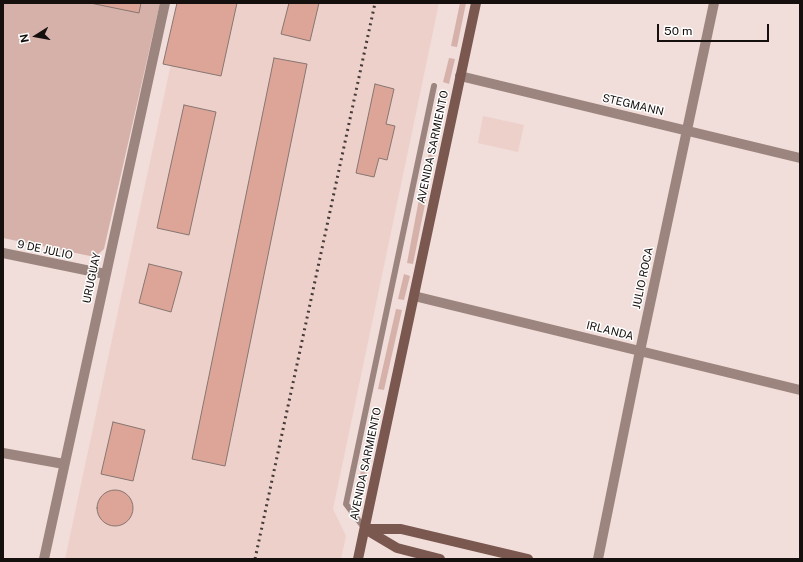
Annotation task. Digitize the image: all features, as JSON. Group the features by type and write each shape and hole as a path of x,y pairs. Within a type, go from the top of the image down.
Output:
{"street":[{"name":"URUGUAY","path":"44,559 165,3"},
{"name":"AVENIDA SARMIENTO","path":"365,529 476,3"},
{"name":"JULIO ROCA","path":"598,559 640,351 714,3"},
{"name":"STEGMANN","path":"460,76 800,158"},
{"name":"9 DE JULIO","path":"3,253 105,274"},
{"name":"IRLANDA","path":"414,296 800,390"},
{"path":"3,453 64,464"},
{"path":"358,559 365,529"},
{"path":"365,529 397,548 440,559"},
{"path":"365,529 401,529 528,559"}],"lane":[{"name":"AVENIDA SARMIENTO","path":"365,529 346,504 434,86"}],"shaded area":[{"path":"3,3 160,3 104,249 95,257 3,238"},
{"path":"184,3 439,3 333,509 346,536 341,559 65,559"},
{"path":"460,3 466,3 457,47 451,46"},
{"path":"449,58 455,59 449,84 443,82"},
{"path":"441,93 447,94 431,174 425,173"},
{"path":"483,116 524,125 518,152 478,143"},
{"path":"422,183 429,184 413,264 407,263"},
{"path":"404,274 410,276 404,300 398,299"},
{"path":"396,309 402,310 384,390 378,389"},
{"path":"373,410 380,411 363,491 357,490"}],"building":[{"path":"90,3 141,3 139,13"},
{"path":"177,3 237,3 221,76 163,64"},
{"path":"289,3 319,3 310,41 281,34"},
{"path":"274,58 307,64 225,466 192,459"},
{"path":"375,84 394,89 386,124 395,126 387,160 379,158 374,177 356,173"},
{"path":"184,105 216,112 189,235 157,228"},
{"path":"149,264 182,272 171,312 139,303"},
{"path":"113,422 145,430 133,481 101,474"},
{"path":"115,490 125,493 130,498 133,508 130,518 125,523 115,526 105,523 100,518 97,508 100,498 105,493"}],"railway":[{"path":"255,559 375,3"}]}
